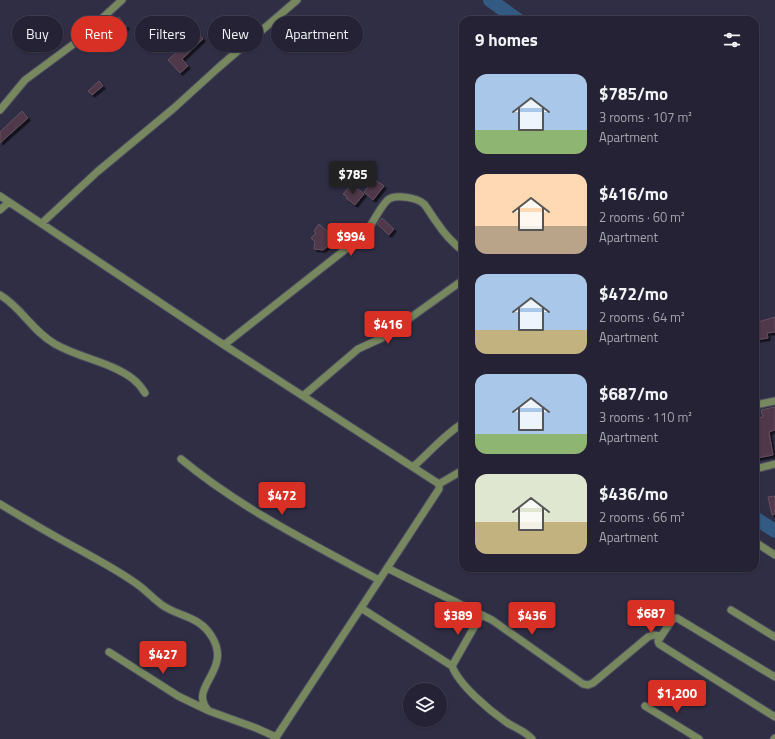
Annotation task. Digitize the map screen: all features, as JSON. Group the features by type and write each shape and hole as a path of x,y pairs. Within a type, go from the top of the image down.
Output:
{"street":[{"path":"0,110 25,80 75,43 122,0"},
{"path":"42,223 97,172 174,108 297,0"},
{"path":"0,196 224,345 439,484"},
{"path":"224,345 364,234 372,225 386,201 391,197 413,198 424,204 443,232 459,247"},
{"path":"0,210 9,202"},
{"path":"303,396 358,349 382,338 459,283"},
{"path":"0,295 11,302 24,318 54,344 124,373 138,383 145,393"},
{"path":"759,404 775,401"},
{"path":"412,467 459,426"},
{"path":"181,459 250,508 379,580"},
{"path":"759,468 775,464"},
{"path":"439,484 459,472"},
{"path":"109,652 178,696 209,711 256,728 276,738 439,489 439,484"},
{"path":"0,504 134,582 165,607 193,619 205,627 214,639 218,651 218,661 202,693 203,704 209,711"},
{"path":"759,544 775,554"},
{"path":"387,568 492,620 579,682 588,685 593,683 648,637 653,635 661,636"},
{"path":"361,608 452,666 458,677 468,689 505,721 529,737"},
{"path":"731,610 775,637"},
{"path":"452,666 481,615"},
{"path":"775,677 678,618 672,620 658,641 659,644 775,717"},
{"path":"645,706 699,739"}],"building":[{"path":"177,52 189,52 182,59 188,66 180,73 168,60"},
{"path":"99,81 103,86 92,95 88,91"},
{"path":"22,111 28,118 0,143 0,132"},
{"path":"374,179 384,186 373,200 364,192"},
{"path":"350,186 358,189 364,194 355,205 343,194"},
{"path":"382,218 394,229 389,235 377,224"},
{"path":"319,224 328,232 329,231 332,239 328,240 331,244 323,250 314,249 315,242 311,238 316,233 314,231"},
{"path":"775,317 775,332 767,333 768,338 759,339 759,322"},
{"path":"775,407 775,430 769,432 773,455 759,458 759,418 763,417 761,410"},
{"path":"775,496 775,514 772,515 768,497"}],"waterway":[{"path":"490,0 512,16"},
{"path":"759,521 775,531"}]}
